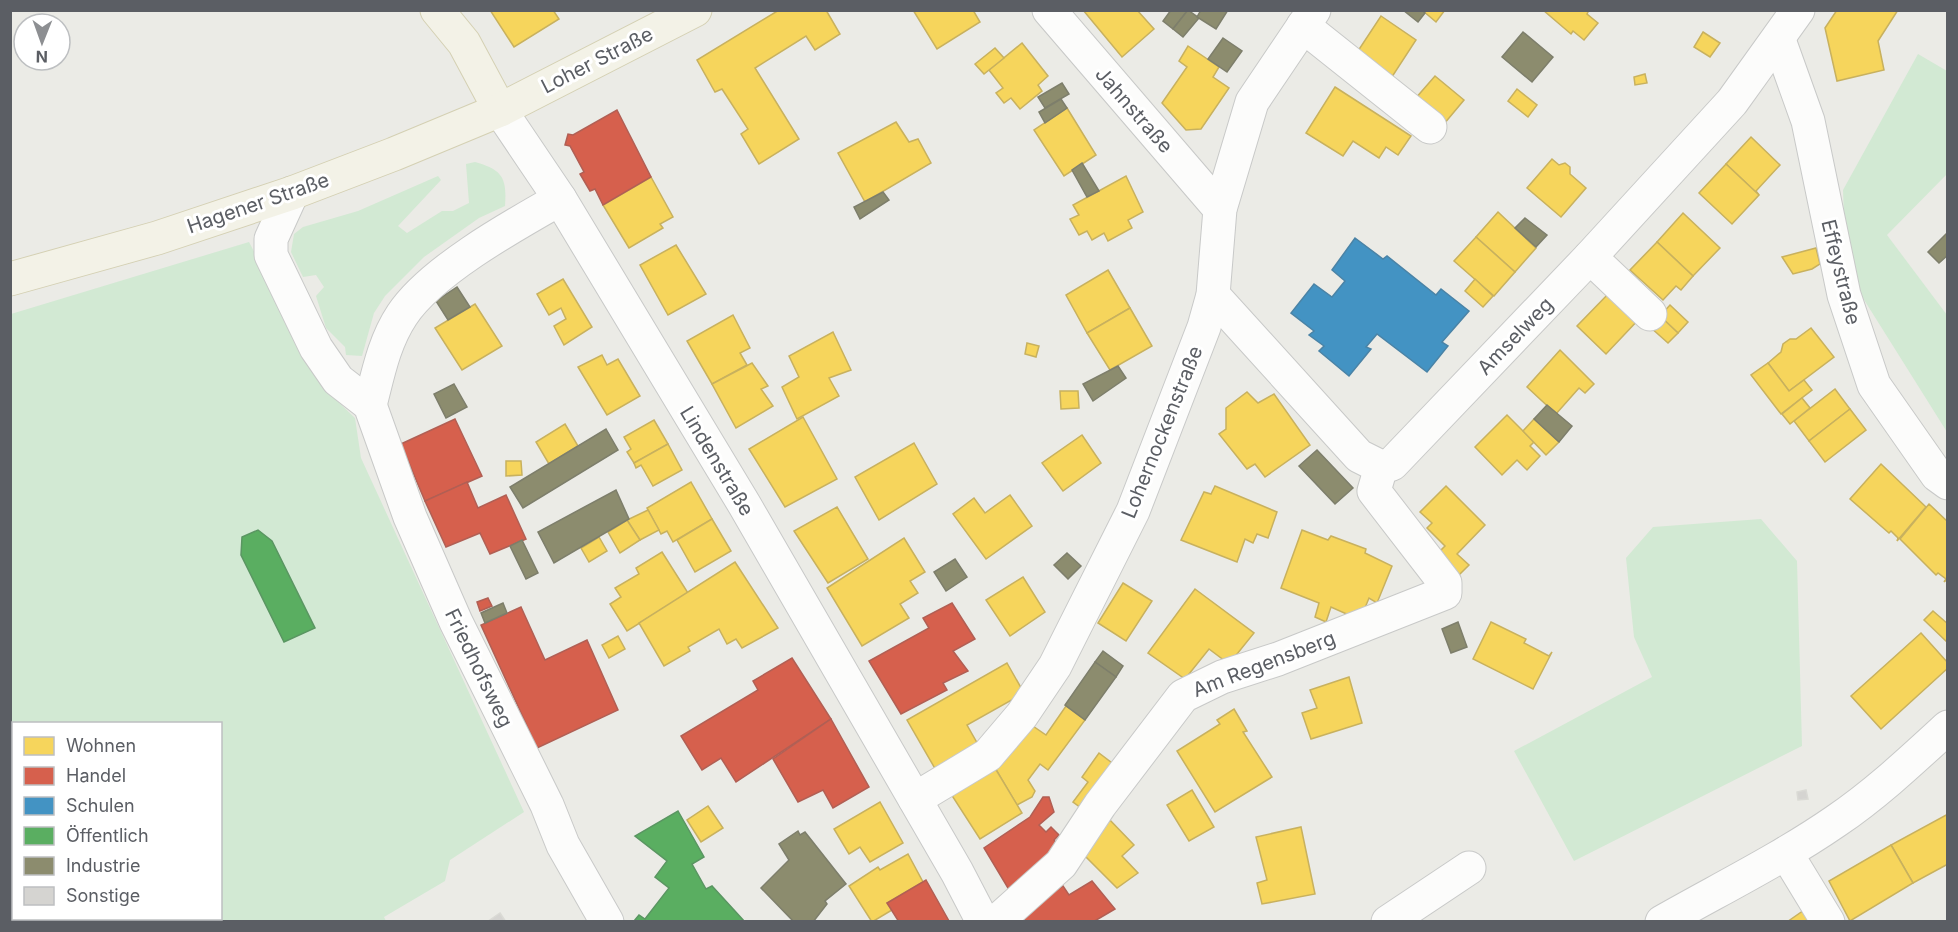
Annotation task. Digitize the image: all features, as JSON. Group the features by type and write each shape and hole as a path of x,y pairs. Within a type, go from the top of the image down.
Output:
{"main road":[{"name":"Lindenstraße","path":"437,10 464,43 500,111"},
{"path":"454,10 464,43"},
{"name":"Loher Straße","path":"500,111 695,10"},
{"name":"Hagener Straße","path":"10,279 157,238 292,193 500,111"}],"street":[{"name":"Jahnstraße","path":"1049,10 1220,208"},
{"name":"Amselweg","path":"1381,467 1392,464 1590,257 1732,102 1779,40 1798,10"},
{"name":"Lohernockenstraße","path":"915,799 988,755 1022,715 1055,666 1133,511 1204,327 1213,295 1220,208 1252,102 1309,18"},
{"path":"1309,18 1430,127"},
{"name":"Effeystraße","path":"1779,40 1808,121 1844,295 1874,385 1937,475 1947,483"},
{"name":"Lindenstraße","path":"500,111 560,199 744,504 983,921"},
{"path":"292,193 271,239 271,255 316,348 338,380 370,405 382,356 402,314 430,284 502,231 560,199"},
{"path":"1590,257 1650,314"},
{"path":"1213,295 1359,456 1381,467"},
{"name":"Friedhofsweg","path":"370,405 410,517 456,622 547,805 563,845 607,921"},
{"name":"Am Regensberg","path":"996,921 1061,864 1100,805 1183,696 1222,677 1278,659 1445,593 1445,583 1374,491 1381,467"},
{"path":"1662,921 1786,853 1837,821 1908,764 1947,727"},
{"path":"1786,853 1828,921"},
{"path":"1388,921 1469,868"}],"green space":[{"path":"1918,54 1947,71 1947,174 1887,235 1947,315 1947,432 1846,271 1843,190"},
{"path":"475,162 492,168 501,176 505,188 505,206 479,218 424,257 385,296 374,313 362,356 346,355 345,347 326,328 316,296 324,287 316,275 303,277 291,252 294,234 303,227 358,211 438,176 441,180 398,226 407,233 442,211 453,211 469,203 466,164"},
{"path":"249,242 330,394 355,418 361,458 524,812 450,860 445,881 384,917 386,921 11,922 11,314"},
{"path":"1761,519 1797,561 1802,746 1574,861 1514,751 1652,677 1634,637 1626,558 1653,527"}],"building: Wohnen":[{"path":"490,10 553,10 559,19 514,47"},
{"path":"779,10 826,10 840,34 815,50 806,36 755,68 799,139 759,164 741,134 748,129 722,89 715,92 697,60"},
{"path":"913,10 973,10 980,22 937,49"},
{"path":"1083,10 1137,10 1154,29 1122,57"},
{"path":"1422,10 1445,10 1436,22"},
{"path":"1543,10 1589,10 1587,14 1598,23 1584,40 1573,31 1571,34"},
{"path":"1837,10 1898,10 1878,41 1884,70 1837,81 1825,28"},
{"path":"1381,16 1416,40 1388,83 1352,60"},
{"path":"1703,32 1720,43 1710,57 1694,47"},
{"path":"1022,43 1048,76 1038,85 1042,91 1020,109 1011,98 1004,103 996,93 1003,88 989,70"},
{"path":"1188,46 1219,67 1213,77 1229,88 1201,129 1186,130 1162,103 1187,67 1179,61"},
{"path":"995,48 1004,58 984,74 975,64"},
{"path":"1645,74 1647,83 1635,85 1634,77"},
{"path":"1435,76 1464,100 1444,124 1415,99"},
{"path":"1335,87 1411,136 1398,155 1386,147 1379,158 1353,141 1343,156 1306,133"},
{"path":"1517,89 1537,105 1528,117 1508,101"},
{"path":"1067,108 1096,155 1064,176 1034,130"},
{"path":"896,122 909,142 918,139 931,163 865,202 838,153"},
{"path":"1751,137 1780,165 1756,191 1759,195 1726,164"},
{"path":"1552,159 1559,165 1565,163 1570,167 1570,174 1586,188 1561,217 1527,188"},
{"path":"1726,164 1759,195 1732,224 1699,193"},
{"path":"1126,176 1143,212 1128,220 1132,228 1108,241 1104,233 1092,240 1087,231 1079,235 1070,219 1079,215 1073,205"},
{"path":"651,177 673,217 660,224 663,228 629,248 603,205"},
{"path":"1498,212 1536,248 1515,272 1476,237"},
{"path":"1683,213 1720,248 1693,276 1657,242"},
{"path":"1476,237 1515,272 1494,296 1454,261"},
{"path":"1657,242 1693,276 1681,290 1676,286 1663,300 1630,270"},
{"path":"676,245 706,294 668,315 640,265"},
{"path":"1816,248 1820,264 1812,269 1793,274 1782,257"},
{"path":"1108,270 1130,308 1087,333 1066,295"},
{"path":"563,279 592,327 564,345 554,326 566,319 561,308 549,315 537,294"},
{"path":"1475,279 1493,296 1483,307 1465,291"},
{"path":"1611,291 1640,318 1606,354 1577,326"},
{"path":"475,304 502,346 462,370 435,328"},
{"path":"1670,305 1688,322 1678,333 1660,316"},
{"path":"1130,308 1152,346 1110,370 1087,333"},
{"path":"733,315 750,348 740,353 747,365 712,384 687,341"},
{"path":"1660,316 1678,333 1668,343 1650,327"},
{"path":"1811,328 1834,357 1789,391 1768,363 1781,352 1783,344 1790,339 1796,339"},
{"path":"833,332 851,370 829,378 839,396 797,419 782,387 799,377 789,356"},
{"path":"1027,343 1039,346 1036,357 1025,354"},
{"path":"1560,350 1594,384 1585,393 1579,388 1556,414 1527,387"},
{"path":"602,355 607,365 618,359 640,396 607,415 578,367"},
{"path":"752,363 768,386 761,389 773,406 736,428 712,384"},
{"path":"1768,363 1789,391 1804,380 1812,390 1781,414 1751,375"},
{"path":"1835,389 1850,409 1809,441 1794,421"},
{"path":"1060,391 1078,391 1079,408 1061,409"},
{"path":"1247,392 1258,403 1274,394 1310,445 1265,477 1255,464 1247,469 1219,434 1226,429 1226,408"},
{"path":"1802,398 1810,408 1790,424 1782,414"},
{"path":"1850,409 1866,430 1825,462 1809,441"},
{"path":"1507,415 1534,442 1530,446 1540,456 1527,470 1517,460 1502,475 1475,447"},
{"path":"803,417 837,479 785,507 749,449"},
{"path":"1534,419 1559,442 1546,455 1523,431"},
{"path":"654,420 668,444 634,463 627,452 631,449 624,437"},
{"path":"565,424 578,446 549,464 536,442"},
{"path":"1082,435 1101,463 1063,491 1042,463"},
{"path":"914,443 937,484 879,520 855,477"},
{"path":"668,444 682,470 653,486 641,465 636,468 634,463"},
{"path":"506,461 521,461 522,475 506,476"},
{"path":"1881,464 1926,507 1897,541 1898,538 1891,531 1889,533 1850,499"},
{"path":"691,482 712,519 673,542 667,531 661,534 647,508"},
{"path":"1215,486 1277,512 1268,538 1257,534 1253,543 1245,539 1237,562 1181,540 1204,492 1211,494"},
{"path":"1446,486 1485,525 1457,554 1469,565 1458,576 1436,555 1445,546 1427,528 1432,523 1420,512"},
{"path":"1010,495 1032,526 986,559 953,514 974,498 985,513"},
{"path":"1929,504 1948,522 1948,579 1944,582 1946,579 1938,573 1936,575 1900,539"},
{"path":"837,507 868,559 828,583 794,531"},
{"path":"648,510 659,530 640,540 627,520"},
{"path":"712,519 731,551 695,572 677,540"},
{"path":"627,520 640,540 620,553 608,532"},
{"path":"1302,530 1328,540 1331,536 1366,549 1365,553 1392,566 1377,603 1369,598 1360,620 1331,607 1326,622 1315,617 1319,603 1281,588"},
{"path":"599,537 607,551 589,562 581,548"},
{"path":"904,538 925,572 910,581 918,593 900,604 909,618 862,646 827,588"},
{"path":"662,552 688,593 627,631 610,604 621,597 615,588 639,574 636,568"},
{"path":"735,562 778,628 742,648 736,639 727,644 719,629 688,647 690,651 664,666 639,623"},
{"path":"1023,577 1045,612 1010,636 986,600"},
{"path":"1123,583 1152,601 1126,641 1098,623"},
{"path":"1195,589 1254,633 1229,664 1209,649 1185,679 1148,653"},
{"path":"1933,611 1948,624 1948,643 1924,620"},
{"path":"1491,622 1526,639 1524,643 1549,656 1552,652 1533,689 1473,659"},
{"path":"1921,633 1948,663 1948,668 1881,729 1851,696"},
{"path":"618,636 625,649 609,658 602,645"},
{"path":"1007,663 1024,693 967,725 980,748 937,772 907,720"},
{"path":"1349,677 1362,723 1311,739 1302,713 1317,708 1310,690"},
{"path":"1066,706 1085,720 1048,770 1040,764 1028,780 1035,791 1032,797 1017,805 995,768 1027,722 1046,735"},
{"path":"1234,709 1247,731 1243,732 1272,777 1215,812 1177,751 1220,724 1217,720"},
{"path":"1099,753 1120,769 1088,813 1073,802 1088,782 1082,777"},
{"path":"995,768 1022,813 980,839 951,794"},
{"path":"1192,790 1214,827 1189,841 1167,805"},
{"path":"880,802 903,843 870,862 860,847 849,854 834,829"},
{"path":"708,806 723,828 701,842 687,820"},
{"path":"1948,814 1948,864 1913,883 1891,845"},
{"path":"1107,817 1134,845 1122,856 1138,873 1117,888 1077,848"},
{"path":"1301,827 1315,894 1262,904 1257,883 1267,880 1256,837"},
{"path":"1891,845 1913,883 1850,921 1829,881"},
{"path":"908,854 923,882 887,903 892,910 872,922 849,886 878,867 880,870"},
{"path":"1807,908 1816,922 1787,922"}],"building: Handel":[{"path":"617,110 651,177 603,205 595,189 590,191 580,174 584,172 570,146 565,145 568,134 573,135"},
{"path":"455,419 482,476 425,501 401,444"},
{"path":"467,482 478,508 506,495 526,539 490,554 480,533 446,547 425,501"},
{"path":"488,598 492,606 480,611 477,602"},
{"path":"952,603 975,639 953,651 968,671 943,683 947,690 901,714 869,661 929,628 923,618"},
{"path":"521,607 545,660 587,640 618,710 537,748 481,625"},
{"path":"792,658 831,719 736,782 721,758 702,770 681,736 758,690 753,681"},
{"path":"831,719 869,787 833,808 823,790 798,802 773,759"},
{"path":"1043,797 1049,797 1054,812 1039,825 1046,832 1051,827 1059,835 1054,840 1063,852 1014,898 984,848 1030,817"},
{"path":"926,880 949,921 899,922 887,903"},
{"path":"1092,881 1115,909 1093,922 1026,922 1019,910 1063,886 1069,895"}],"building: Schulen":[{"path":"1355,238 1383,259 1387,256 1436,295 1441,289 1469,311 1442,342 1448,346 1427,372 1377,334 1366,347 1371,349 1349,376 1319,351 1324,346 1309,335 1314,331 1291,313 1314,284 1332,297 1345,281 1332,270"}],"building: Öffentlich":[{"path":"258,530 272,541 315,628 284,642 241,555 242,537"},
{"path":"678,811 704,857 692,864 706,889 712,886 745,922 634,921 639,915 645,919 669,888 655,877 667,861 635,836"}],"building: Industrie":[{"path":"1171,10 1188,10 1173,29 1163,21"},
{"path":"1188,10 1199,18 1183,37 1173,29"},
{"path":"1201,10 1228,10 1216,29 1197,17"},
{"path":"1403,10 1422,10 1425,13 1418,22"},
{"path":"1523,32 1553,57 1532,82 1502,57"},
{"path":"1223,38 1242,51 1227,72 1208,59"},
{"path":"1062,83 1069,94 1045,108 1038,97"},
{"path":"1061,99 1067,108 1045,123 1039,112"},
{"path":"1082,163 1099,191 1087,197 1072,170"},
{"path":"883,192 889,200 860,219 854,207"},
{"path":"1525,218 1547,235 1536,247 1515,228"},
{"path":"1948,232 1948,255 1939,263 1928,252"},
{"path":"457,287 470,307 448,320 436,301"},
{"path":"1118,366 1126,378 1093,401 1083,384"},
{"path":"454,384 467,407 446,418 434,394"},
{"path":"1547,405 1572,426 1559,442 1534,419"},
{"path":"606,429 618,450 523,508 510,487"},
{"path":"1317,450 1353,488 1335,504 1299,466"},
{"path":"616,490 629,519 554,563 538,532"},
{"path":"522,540 538,573 526,579 510,546"},
{"path":"1067,553 1081,566 1068,579 1054,565"},
{"path":"955,559 967,577 946,591 934,572"},
{"path":"503,603 507,613 485,623 481,613"},
{"path":"1458,622 1467,647 1451,653 1442,629"},
{"path":"1103,651 1123,666 1116,677 1095,662"},
{"path":"1095,662 1116,677 1085,720 1065,705"},
{"path":"798,831 800,835 805,832 846,884 825,901 827,904 813,922 794,922 761,888 789,860 779,844"}],"building: Sonstige":[{"path":"1806,790 1808,799 1798,800 1797,792"},
{"path":"500,913 506,922 487,922"}]}
